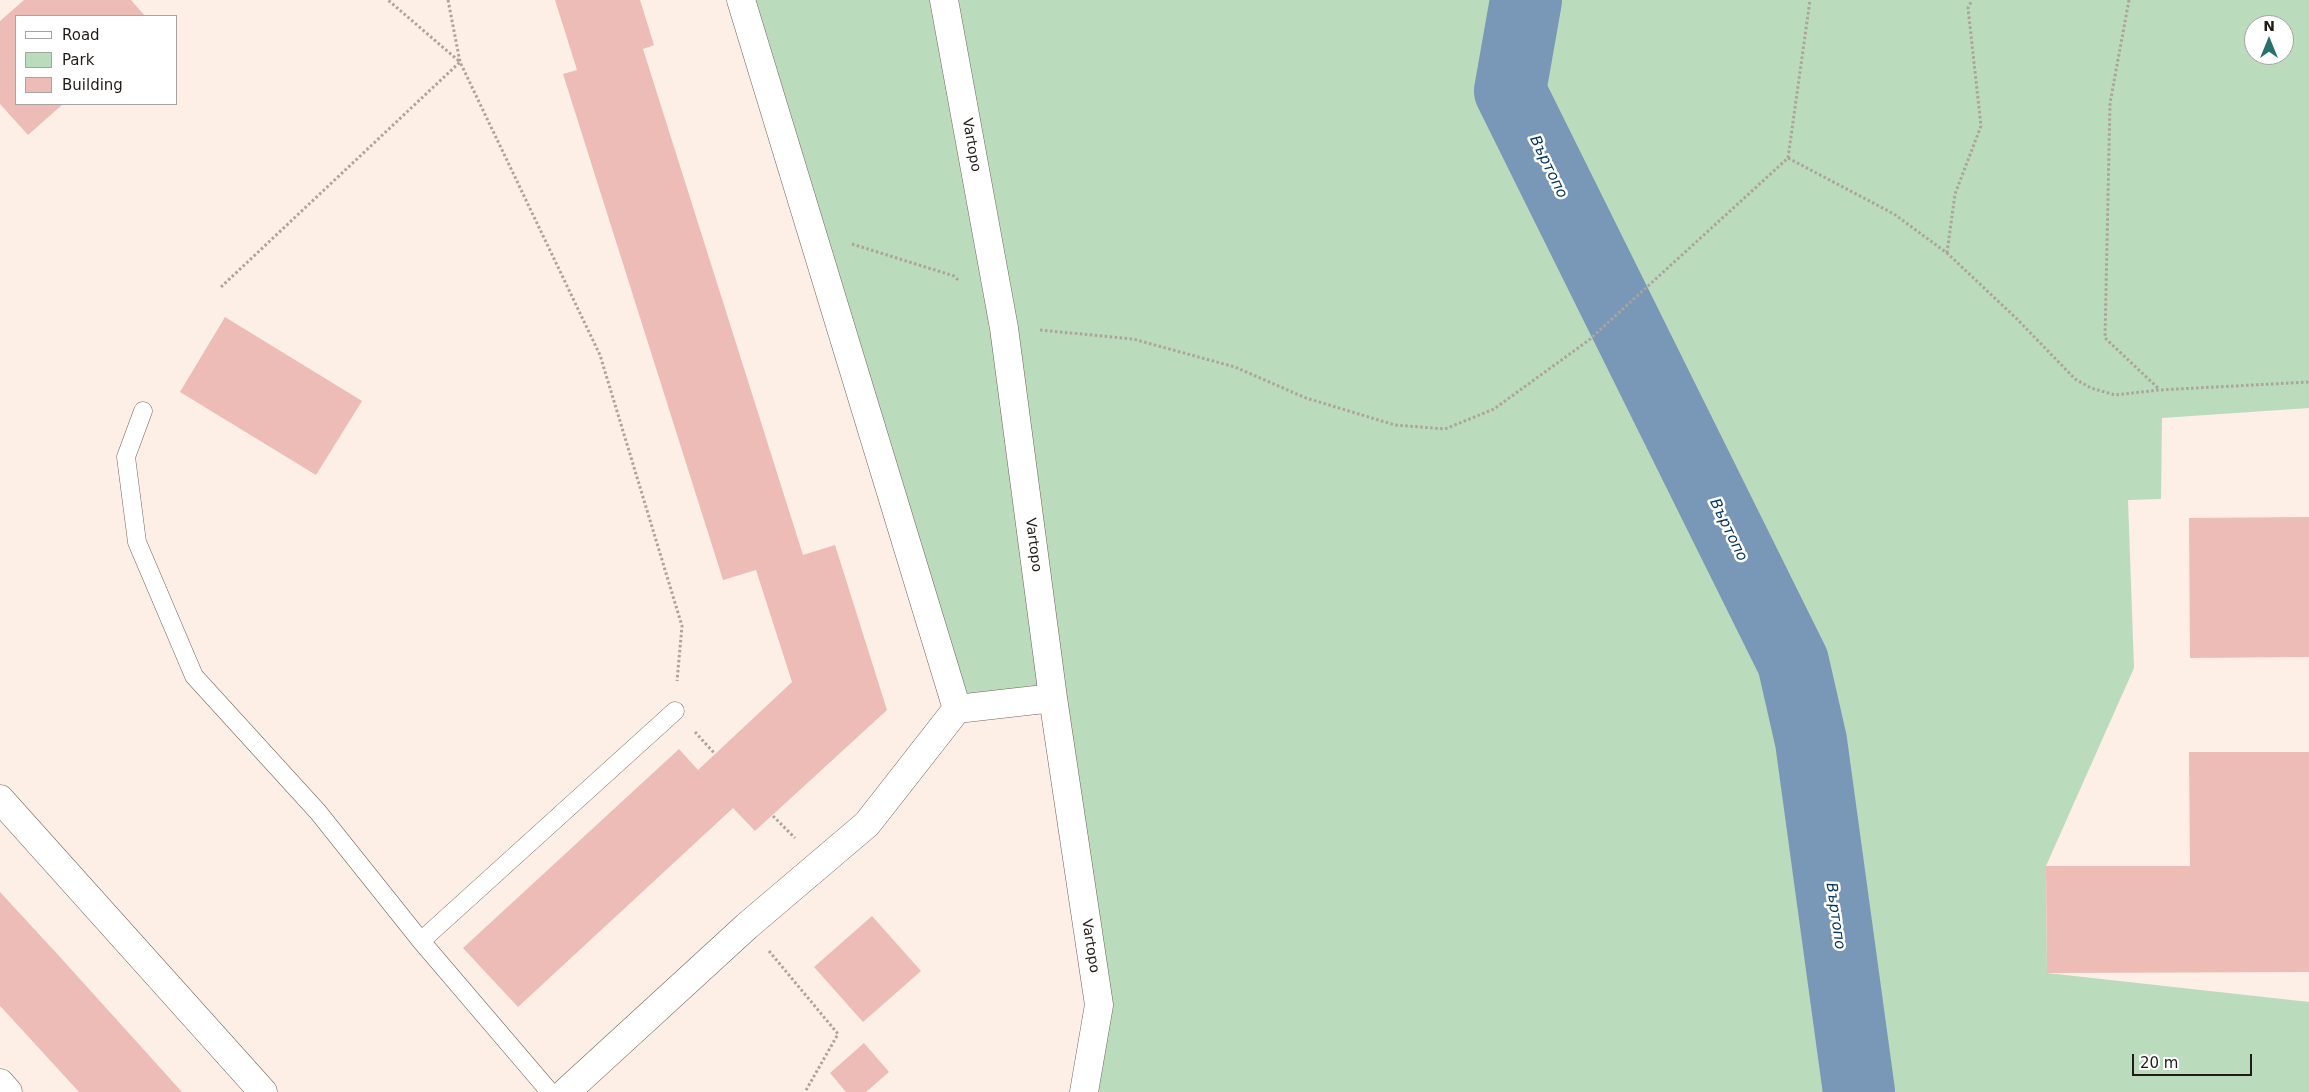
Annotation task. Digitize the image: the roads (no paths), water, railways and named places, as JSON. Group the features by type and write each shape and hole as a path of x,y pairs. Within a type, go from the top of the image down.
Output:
{"street":[{"path":"741,0 957,709"},
{"name":"Vartopo","path":"944,0 1004,328 1053,698 1099,1006 1084,1092"},
{"path":"566,1092 748,926 867,824 957,709 1053,698"},
{"path":"0,799 263,1092"},
{"path":"0,1083 8,1092"}],"lane":[{"path":"143,411 126,457 137,542 194,676 318,812 422,941 550,1092"},
{"path":"422,941 675,711"}],"waterway":[{"name":"Въртопо","path":"1526,0 1510,91 1793,662 1811,741 1859,1092"}]}
